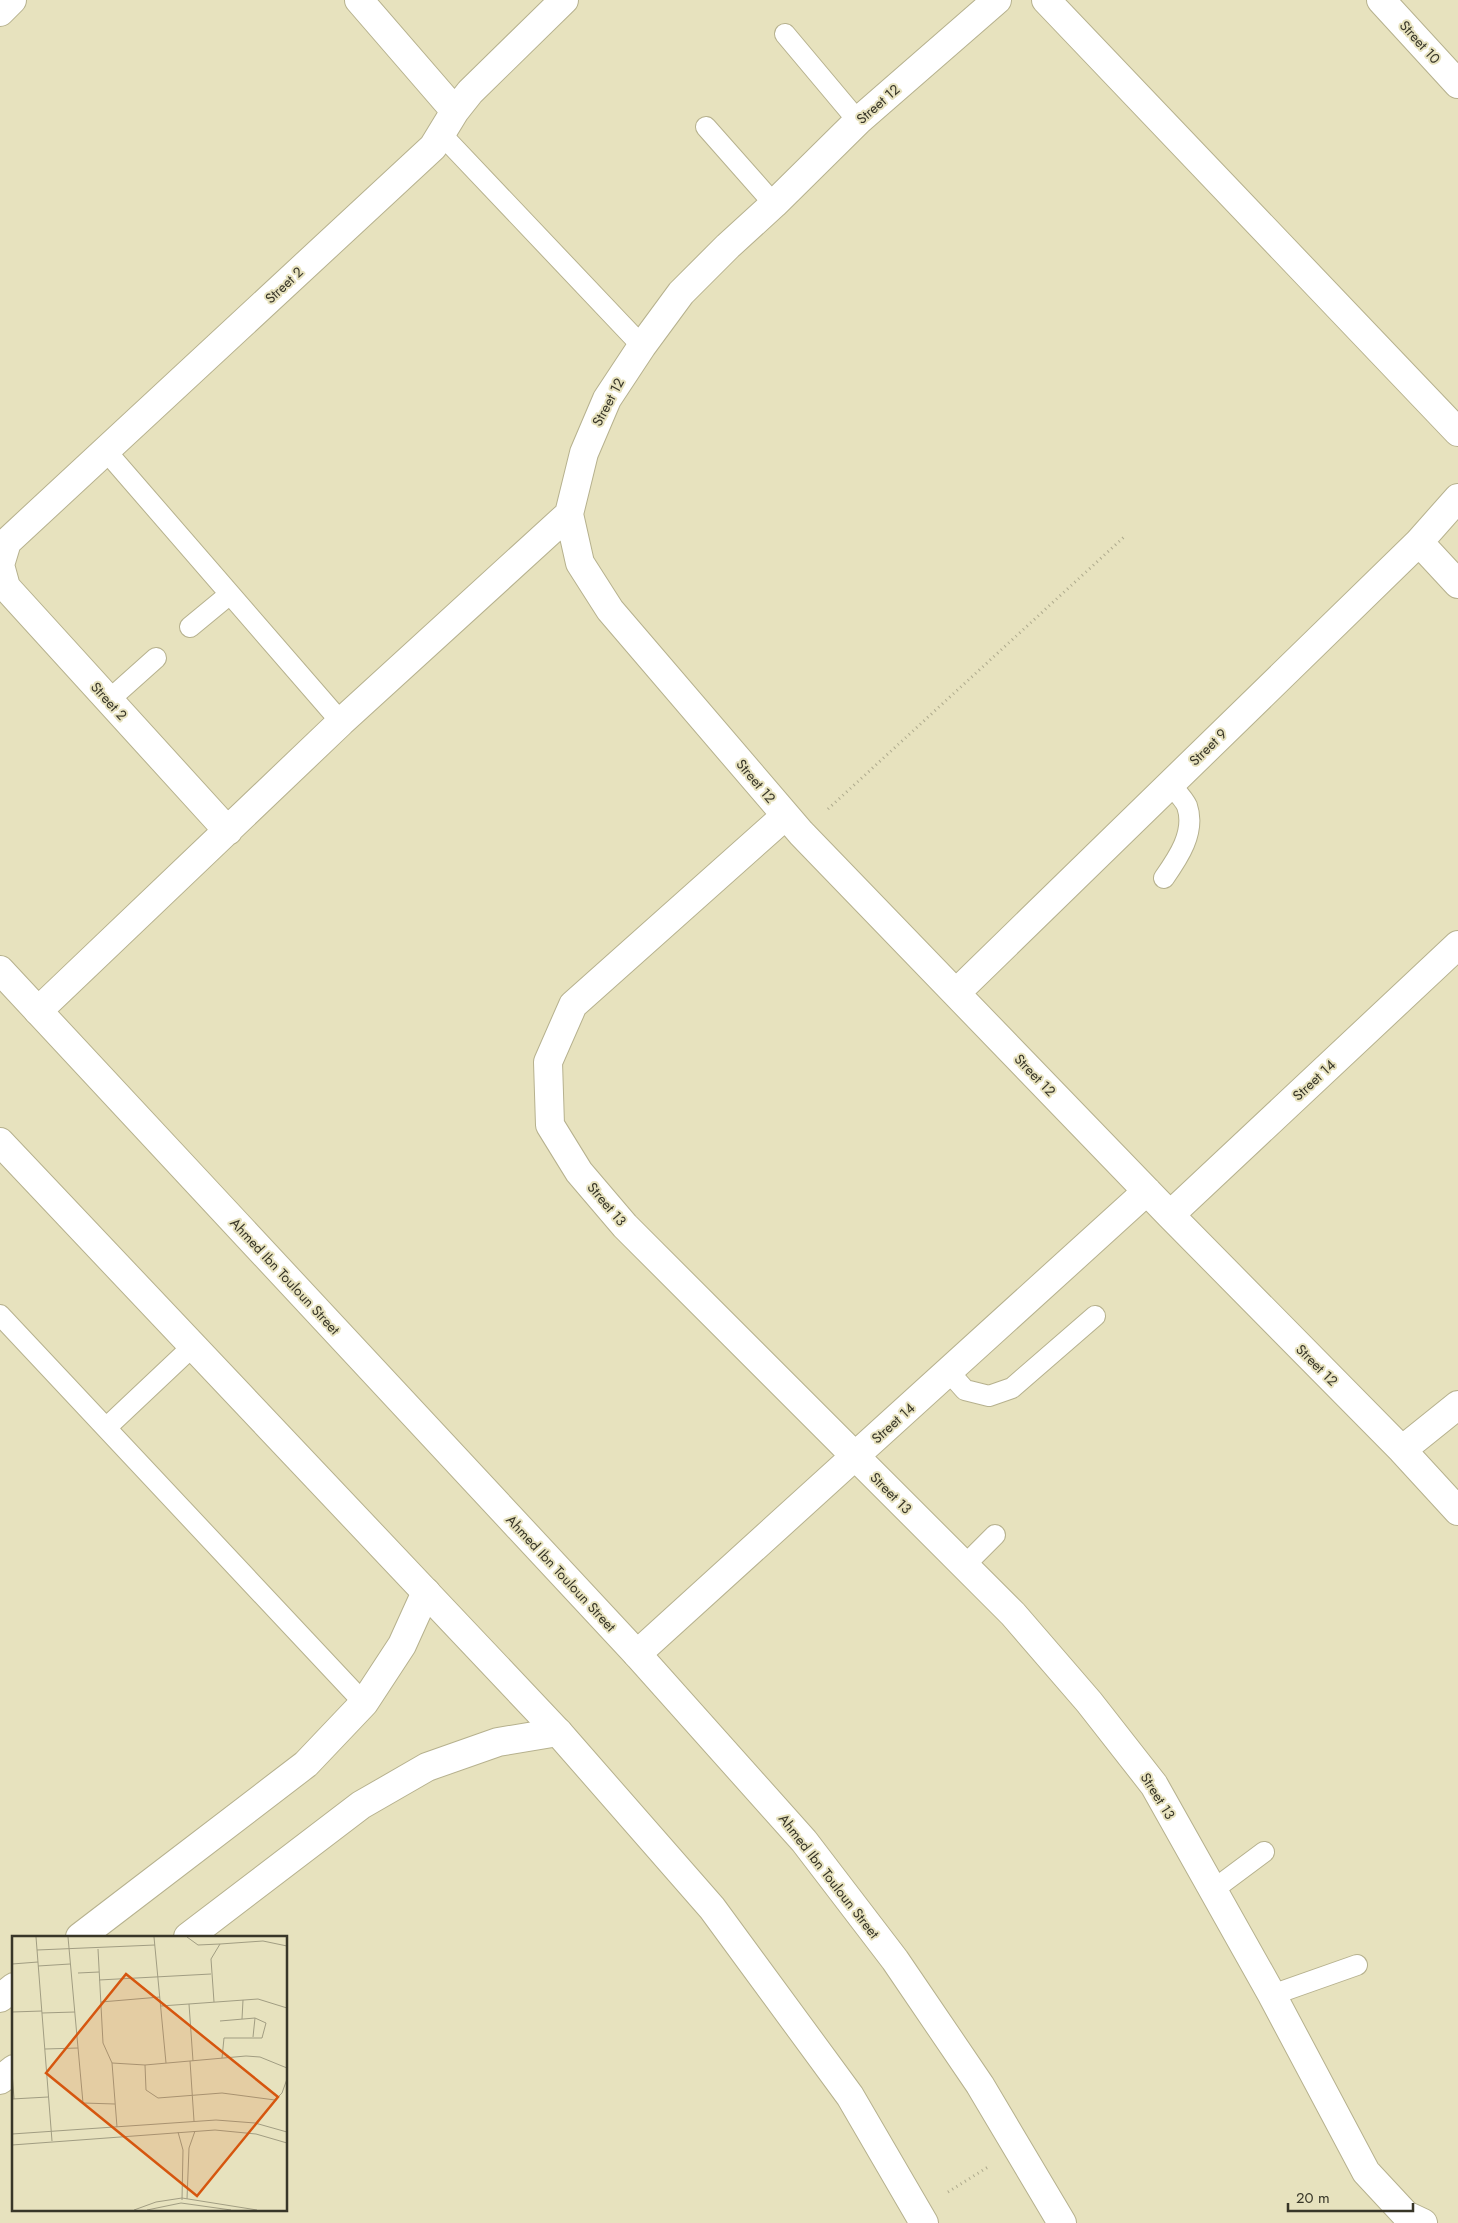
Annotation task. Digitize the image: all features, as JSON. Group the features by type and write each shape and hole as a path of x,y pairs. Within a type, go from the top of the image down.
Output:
{"street":[{"path":"0,12 12,0"},
{"path":"359,0 455,111"},
{"name":"Street 2","path":"228,831 6,587 0,565 7,542 416,163 442,135 455,111 470,92 564,0"},
{"name":"Street 12","path":"997,0 858,121 681,293 642,346 607,399 584,453 569,514 580,563 610,610 793,824 1147,1192 1402,1450 1458,1511"},
{"path":"1046,0 1458,432"},
{"name":"Street 10","path":"1381,0 1458,84"},
{"name":"Street 9","path":"956,993 1419,542 1458,498"},
{"path":"38,1011 341,722 569,514"},
{"path":"1419,542 1458,584"},
{"name":"Street 13","path":"793,824 573,1005 548,1062 550,1124 579,1172 624,1226 1013,1614 1089,1702 1154,1785 1272,1995 1366,2172 1406,2215 1423,2223"},
{"name":"Street 14","path":"1170,1215 1458,944"},
{"name":"Ahmed Ibn Touloun Street","path":"0,970 637,1654 804,1841 896,1960 980,2084 1062,2223"},
{"path":"0,1142 558,1732 712,1908 850,2096 920,2217"},
{"name":"Street 14","path":"637,1654 1147,1192"},
{"path":"1402,1450 1458,1405"},
{"path":"81,1936 306,1764 364,1703 402,1645 426,1592"},
{"path":"189,1936 361,1804 427,1767 498,1742 558,1732"},
{"path":"0,1998 12,1989"},
{"path":"0,2080 12,2071"}],"lane":[{"path":"784,34 858,121"},
{"path":"706,127 774,204"},
{"path":"442,135 642,346"},
{"path":"106,451 341,722"},
{"path":"190,627 230,594"},
{"path":"109,700 156,658"},
{"path":"1164,878 1180,854 1189,828 1187,806 1170,784"},
{"path":"0,1315 364,1703"},
{"path":"949,1372 965,1390 989,1396 1012,1388 1095,1316"},
{"path":"106,1428 193,1346"},
{"path":"964,1566 995,1535"},
{"path":"1213,1890 1264,1852"},
{"path":"1272,1995 1357,1965"}],"path":[{"path":"793,824 1124,538"},
{"path":"920,2217 1018,2149"}]}
